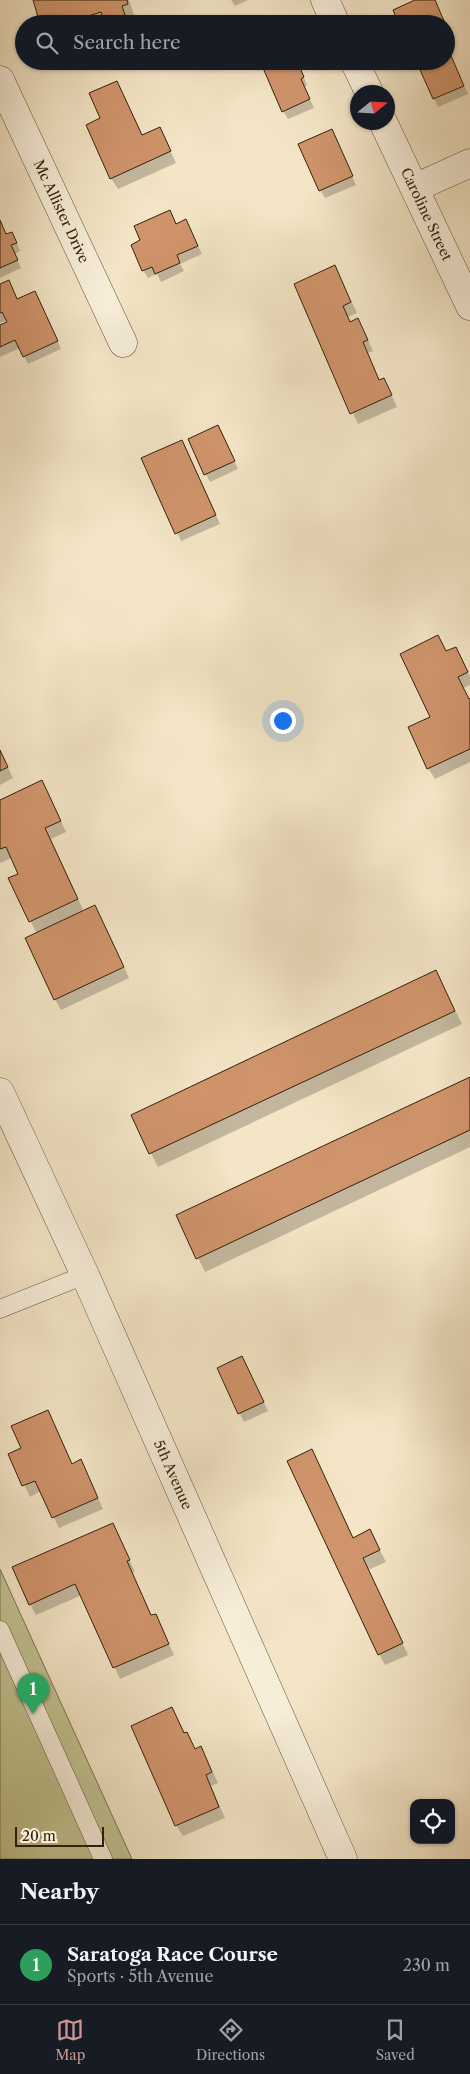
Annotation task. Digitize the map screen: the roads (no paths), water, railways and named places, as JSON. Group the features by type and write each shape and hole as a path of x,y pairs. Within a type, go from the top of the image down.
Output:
{"street":[{"path":"325,0 332,15"},
{"path":"358,70 366,85"},
{"name":"Mc Allister Drive","path":"0,80 123,343"},
{"name":"Caroline Street","path":"387,130 470,306"},
{"path":"415,188 470,163"},
{"name":"5th Avenue","path":"0,1092 85,1275 343,1859"}],"lane":[{"path":"0,1309 85,1275"},
{"path":"0,1630 103,1859"}],"place":[{"name":"Saratoga Race Course","path":"33,1714"}]}
